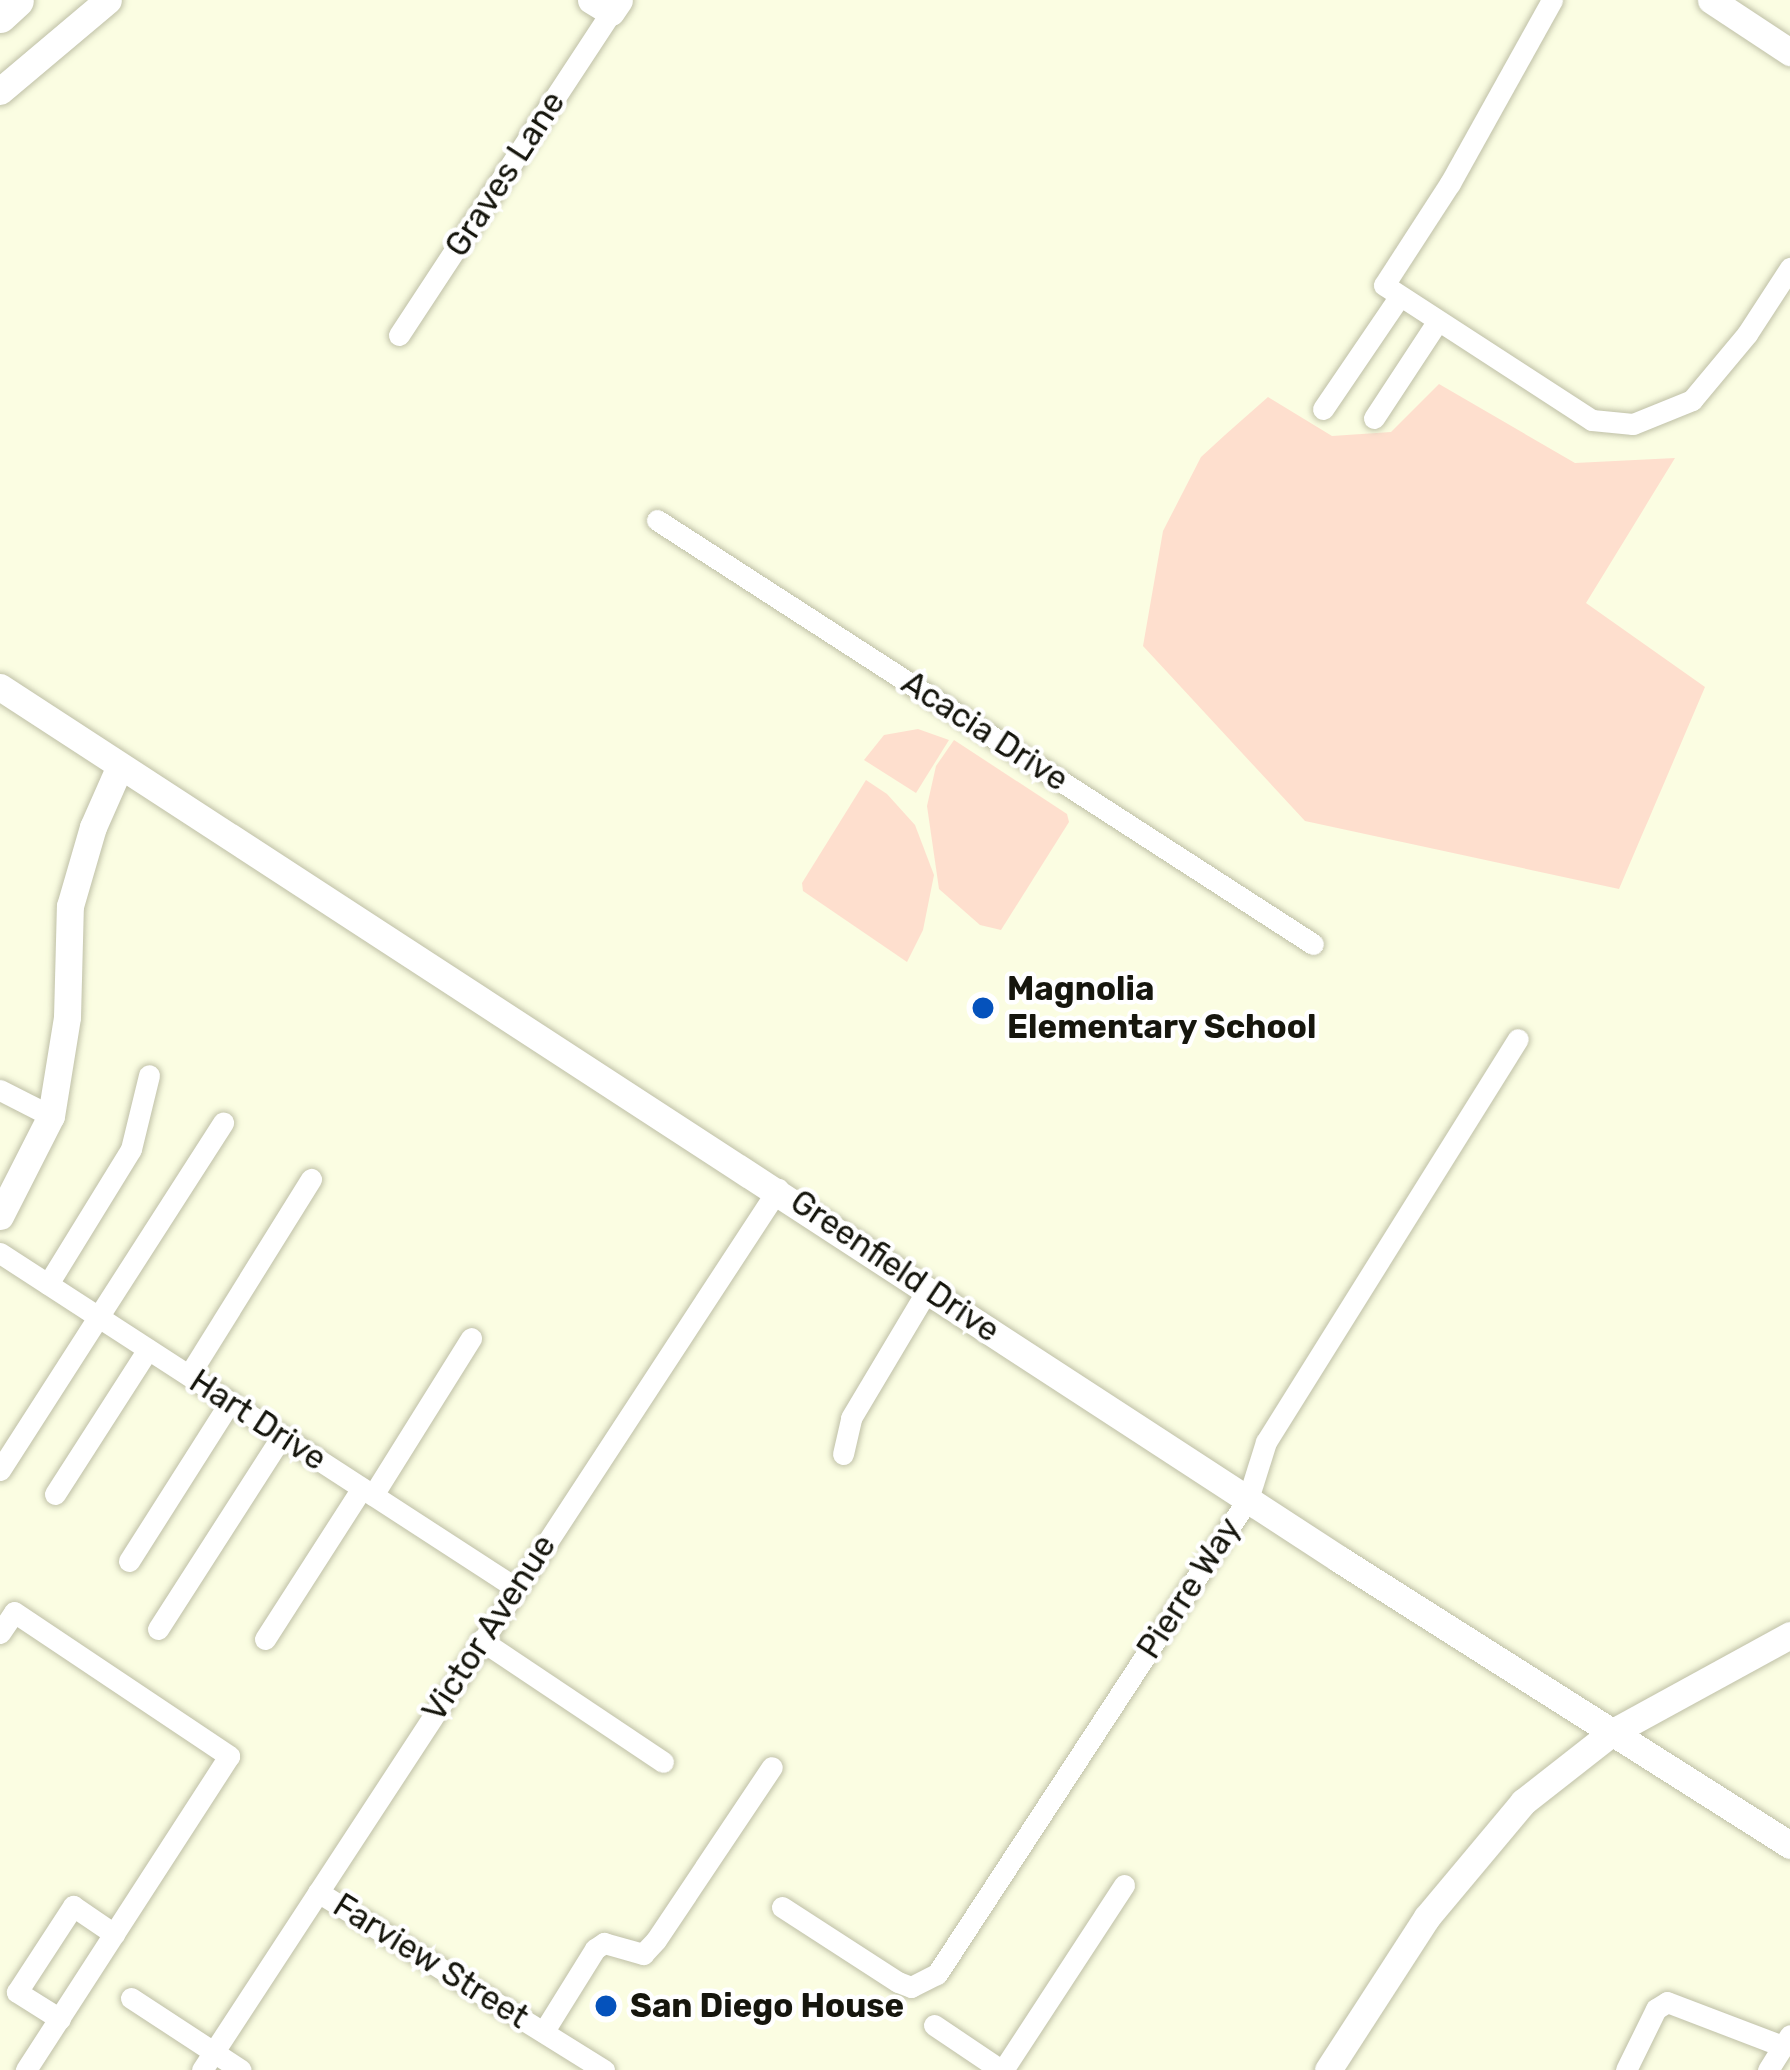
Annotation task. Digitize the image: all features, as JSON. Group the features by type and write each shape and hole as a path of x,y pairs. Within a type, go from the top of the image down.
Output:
{"highway":[{"path":"0,16 17,0"}],"main road":[{"path":"0,92 108,0"},
{"path":"1711,0 1790,52"},
{"name":"Greenfield Drive","path":"0,687 1790,1845"},
{"path":"0,1216 51,1116 67,1017 70,906 93,827 119,768"},
{"path":"1328,2070 1427,1917 1480,1847 1523,1802 1611,1733 1790,1636"}],"street":[{"path":"1552,0 1450,183 1384,285 1592,421 1634,424 1692,400 1747,334 1790,268"},
{"name":"Graves Lane","path":"399,335 607,4"},
{"path":"1324,409 1399,297"},
{"path":"1374,418 1437,322"},
{"name":"Acacia Drive","path":"657,520 1313,944"},
{"name":"Pierre Way","path":"782,1907 898,1982 911,1987 937,1974 1248,1498 1266,1442 1518,1040"},
{"path":"48,1284 131,1149 149,1076"},
{"path":"0,1090 51,1116"},
{"path":"0,1470 223,1122"},
{"path":"189,1375 310,1179"},
{"name":"Victor Avenue","path":"208,2061 778,1189"},
{"name":"Hart Drive","path":"0,1253 516,1588"},
{"path":"843,1454 851,1418 928,1289"},
{"path":"266,1640 471,1338"},
{"path":"55,1494 148,1348"},
{"path":"129,1561 230,1402"},
{"path":"158,1629 282,1436"},
{"path":"0,1633 14,1612 230,1756 26,2070"},
{"path":"481,1640 664,1762"},
{"path":"544,2031 595,1949 604,1943 643,1954 656,1940 772,1767"},
{"path":"934,2026 1002,2070 1124,1885"},
{"name":"Farview Street","path":"318,1892 604,2070"},
{"path":"60,2018 17,1992 50,1940 73,1906 114,1934"},
{"path":"130,1998 208,2061 241,2070"},
{"path":"1626,2070 1656,2009 1667,2002 1786,2040 1768,2070"}],"shaded area":[{"path":"1439,384 1575,463 1675,458 1586,603 1705,687 1619,889 1305,821 1143,646 1163,531 1201,457 1225,435 1268,397 1332,436 1391,432"},
{"path":"918,729 949,740 916,793 864,760 884,735"},
{"path":"954,740 1067,814 1069,822 1001,930 980,925 939,889 927,806 936,766"},
{"path":"866,780 887,794 915,825 934,875 923,930 907,962 803,891 802,883"}],"place":[{"name":"Magnolia Elementary School","path":"983,1008"},
{"name":"San Diego House","path":"606,2006"}]}
